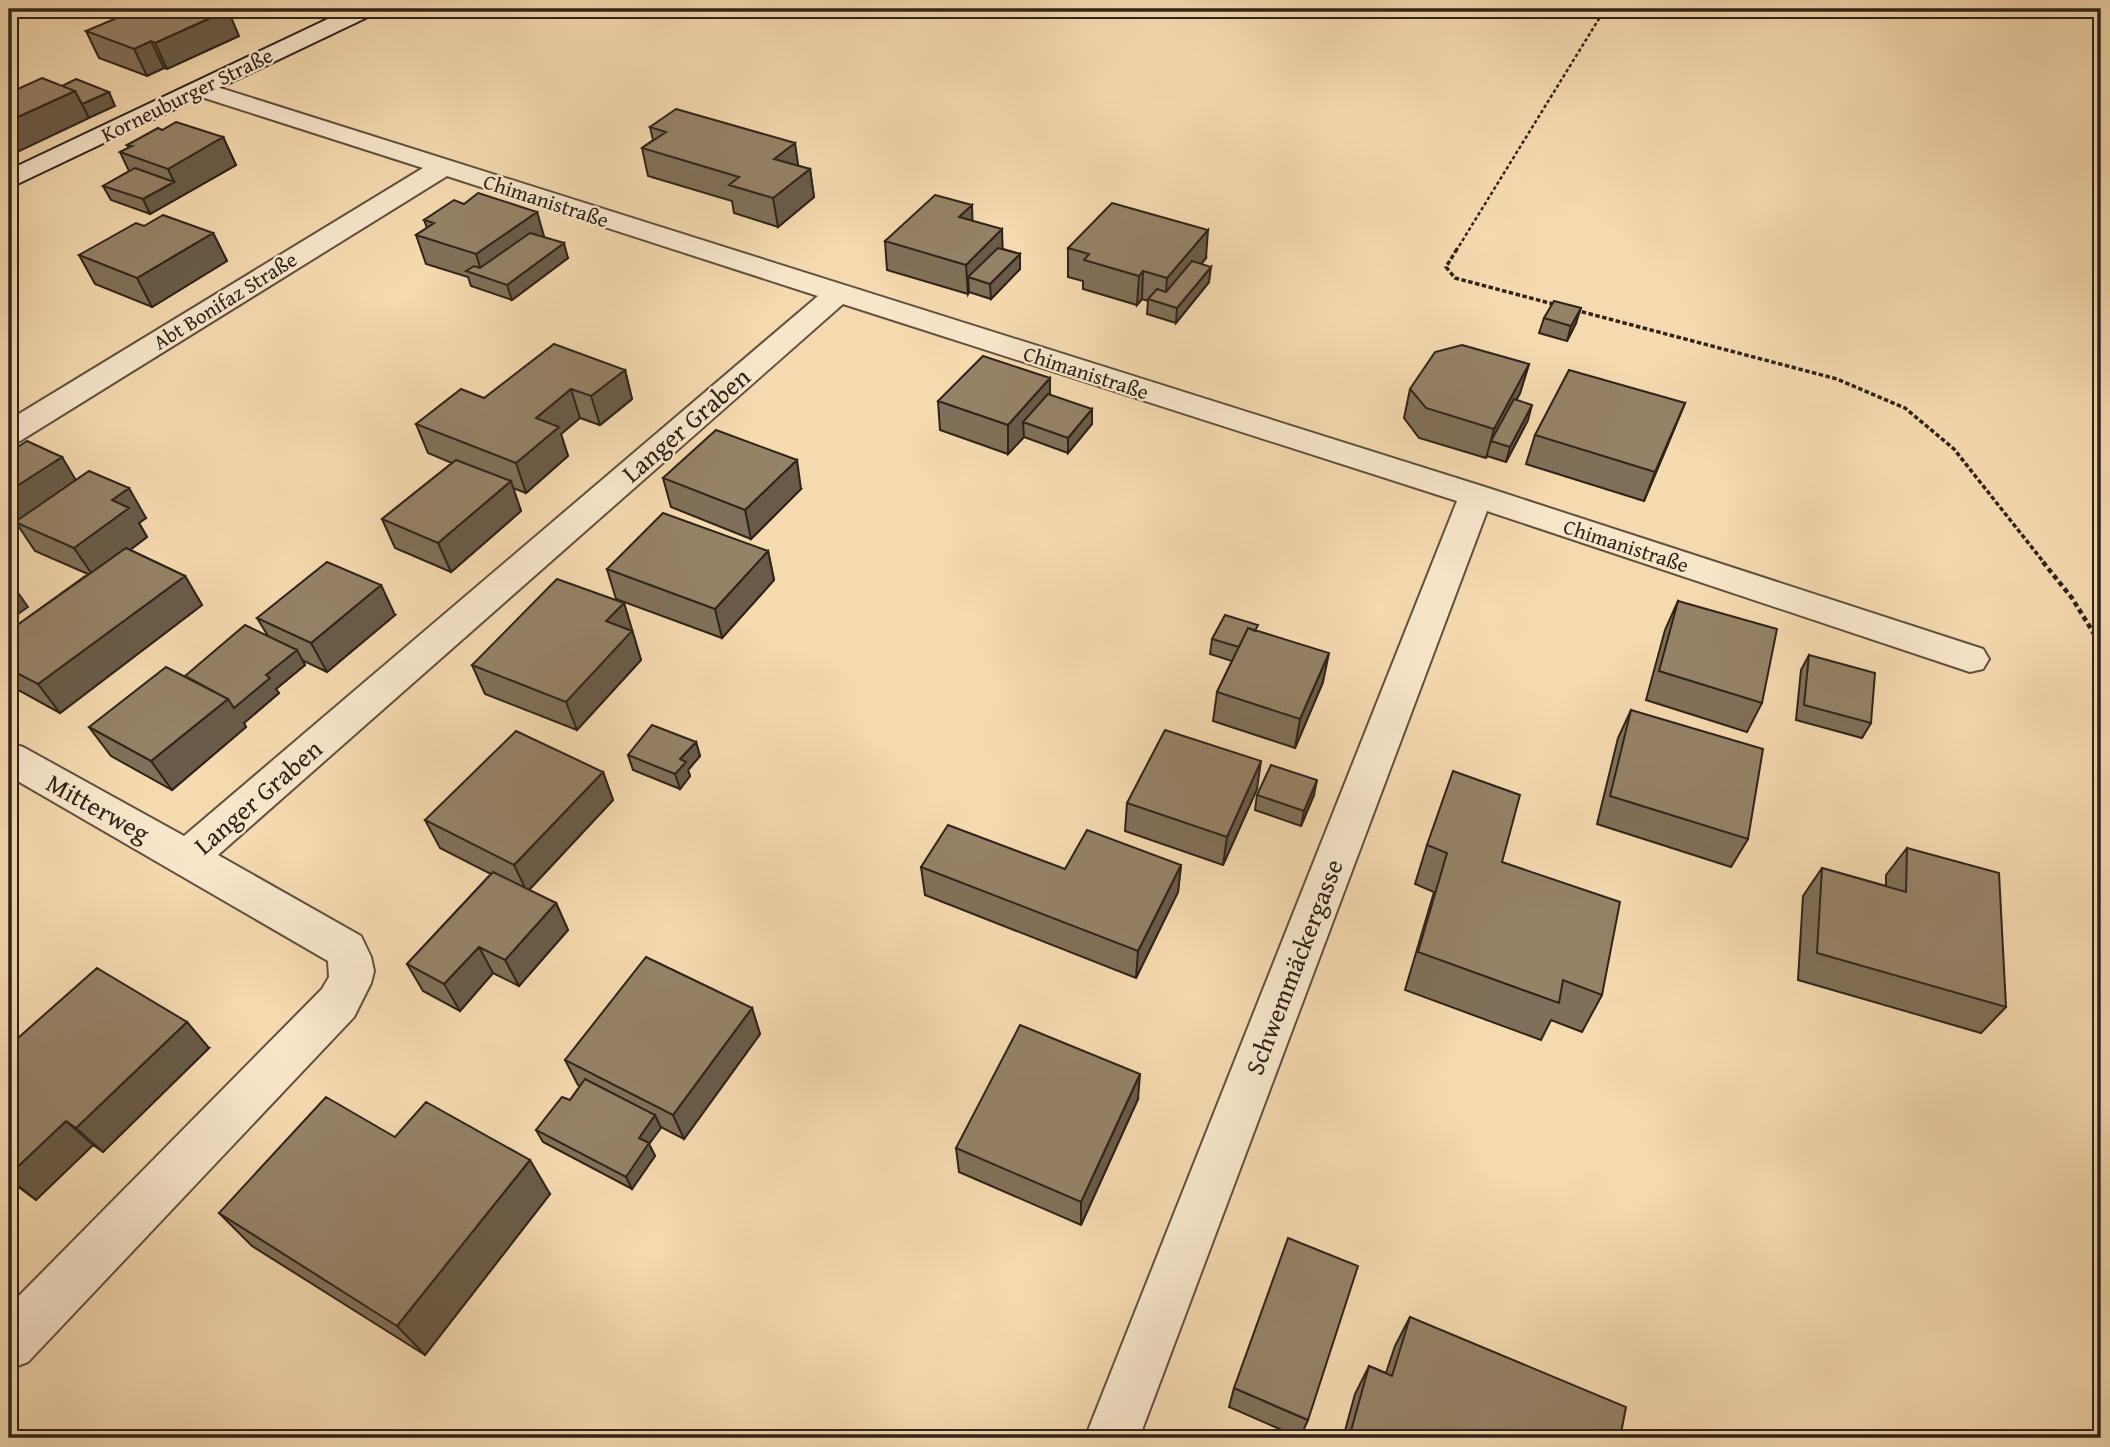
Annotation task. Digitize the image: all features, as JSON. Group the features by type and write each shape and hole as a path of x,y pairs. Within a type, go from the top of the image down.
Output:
{"street":[{"path":"320,9 356,13"},
{"name":"Korneuburger Straße","path":"9,180 356,13"},
{"name":"Chimanistraße","path":"201,89 1476,496 1970,659"},
{"name":"Abt Bonifaz Straße","path":"9,434 442,168"},
{"name":"Langer Graben","path":"9,1343 338,1003 350,983 353,964 346,949 187,858 837,294"},
{"name":"Schwemmäckergasse","path":"1112,1438 1476,496"},
{"name":"Mitterweg","path":"9,758 187,858"}],"path":[{"path":"1560,306 1455,278 1446,267 1605,9"},
{"path":"1573,310 1838,379 1905,408 1954,449 2072,598 2101,645"}],"building":[{"path":"138,9 228,10 155,43 151,41 134,49 86,31"},
{"path":"42,78 75,91 9,121 9,93"},
{"path":"76,79 109,92 82,104 75,91 62,86"},
{"path":"676,109 795,143 774,159 810,169 773,198 729,185 739,177 642,148 666,132 650,127"},
{"path":"176,122 223,137 168,169 120,152 132,146 127,145 158,128 162,130"},
{"path":"135,168 174,182 143,199 103,186"},
{"path":"478,193 537,212 476,254 416,235 434,223 424,220 454,200 464,204"},
{"path":"935,195 972,205 959,217 1002,229 966,265 885,241"},
{"path":"1112,203 1208,230 1167,278 1143,271 1139,276 1084,260 1089,254 1068,248"},
{"path":"163,215 213,233 137,278 79,255 136,223 144,226"},
{"path":"530,233 564,243 507,285 466,271 474,266 480,268"},
{"path":"998,248 1020,254 990,284 968,277"},
{"path":"1192,261 1211,267 1177,308 1148,299 1157,289 1166,292"},
{"path":"1554,301 1581,308 1571,326 1544,318"},
{"path":"554,344 625,370 591,396 571,389 536,418 559,427 516,463 416,424 461,389 484,398"},
{"path":"1462,345 1529,364 1494,429 1426,408 1410,389 1435,352"},
{"path":"983,356 1050,378 1008,425 938,401"},
{"path":"1569,370 1685,403 1655,472 1535,435"},
{"path":"1048,394 1092,409 1068,438 1023,422"},
{"path":"1514,399 1532,405 1510,447 1491,441"},
{"path":"716,430 797,460 745,510 663,478"},
{"path":"27,441 62,457 9,491 9,451"},
{"path":"456,460 511,481 438,543 382,519"},
{"path":"89,471 129,488 112,500 129,508 74,548 15,522"},
{"path":"663,513 768,551 715,609 607,569"},
{"path":"126,548 185,576 38,684 9,669 9,631"},
{"path":"327,562 381,585 311,643 257,618"},
{"path":"557,579 624,603 606,621 632,631 566,702 472,665"},
{"path":"1678,601 1777,629 1762,703 1659,671"},
{"path":"1225,615 1258,625 1255,631 1248,628 1239,647 1212,639"},
{"path":"245,625 297,650 266,675 270,678 234,708 228,699 185,676"},
{"path":"1248,628 1329,653 1300,719 1217,692"},
{"path":"1809,655 1875,673 1871,723 1804,705"},
{"path":"166,667 228,699 151,761 89,727"},
{"path":"1631,710 1763,749 1748,839 1610,796"},
{"path":"652,725 696,742 680,759 686,762 675,774 628,755"},
{"path":"1165,730 1261,761 1227,837 1127,803"},
{"path":"516,731 603,772 514,865 425,820"},
{"path":"1271,765 1317,780 1304,811 1257,795"},
{"path":"1453,771 1520,795 1502,862 1620,902 1602,995 1563,980 1559,1003 1418,952 1447,853 1427,845"},
{"path":"948,825 1065,869 1087,830 1181,865 1138,951 921,867"},
{"path":"1907,848 1999,873 2006,1007 1817,953 1822,868 1906,892"},
{"path":"493,872 556,903 505,960 479,947 444,984 407,964"},
{"path":"646,957 752,1008 673,1115 565,1060"},
{"path":"97,968 187,1022 76,1128 66,1121 9,1175 9,1046"},
{"path":"1020,1025 1140,1074 1081,1202 956,1148"},
{"path":"585,1079 655,1115 639,1138 649,1143 626,1177 536,1130 562,1097 570,1100"},
{"path":"326,1097 395,1137 426,1102 530,1160 397,1326 219,1213"},
{"path":"1288,1238 1358,1266 1308,1420 1234,1388"},
{"path":"1410,1317 1626,1407 1620,1438 1349,1438 1369,1366 1392,1376"}]}
